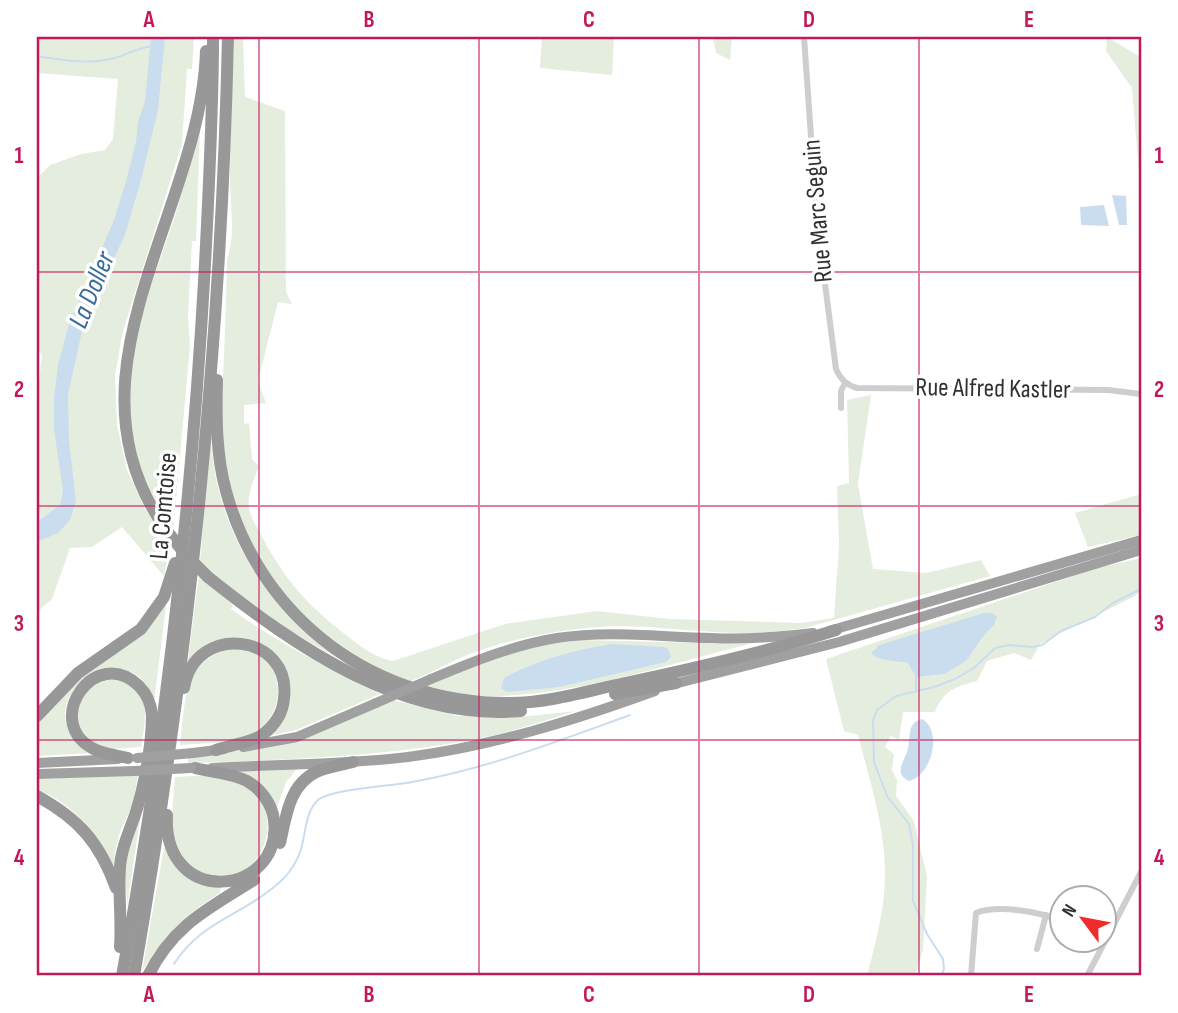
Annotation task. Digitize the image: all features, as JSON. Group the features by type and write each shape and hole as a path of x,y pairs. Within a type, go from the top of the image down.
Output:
{"highway":[{"path":"207,37 191,142 134,323 125,369 124,403 129,446 147,497 184,554 208,578 254,614 356,675 410,699 449,708 510,712 550,708 676,683 839,642 1141,550"},
{"name":"La Comtoise","path":"121,976 154,780 184,533 202,319 214,37"},
{"name":"La Comtoise","path":"134,976 176,707 198,506 215,296 228,37"},
{"path":"215,296 219,320 218,439 226,490 236,522 257,563 289,610 313,633 366,669 399,684 432,694 472,702 548,700 795,643 1141,540"},
{"path":"37,716 78,673 141,629 164,597 184,533"},
{"path":"37,763 216,751 297,737 489,655 521,645 559,638 604,634 747,639 836,630"},
{"path":"176,707 183,698 185,682 192,666 212,648 230,643 250,645 274,661 282,677 285,694 284,705 276,721 260,737 216,751"},
{"path":"121,976 120,866 124,843 142,791 152,713 144,691 133,680 119,675 92,678 81,689 73,703 76,733 90,747 132,758"},
{"path":"37,774 353,762 447,751 513,737 676,683"},
{"path":"148,976 162,951 185,925 264,872 278,851 292,798 302,781 317,772 353,762"},
{"path":"164,794 168,807 168,844 192,874 214,881 238,879 253,871 272,847 275,829 273,813 264,796 246,781 193,768"},
{"path":"37,796 78,823 95,843 109,867 122,902"}],"street":[{"name":"Rue Marc Seguin","path":"804,37 817,222 836,369 845,383"},
{"name":"Rue Alfred Kastler","path":"845,383 857,388 1108,390 1141,394"},
{"path":"841,408 841,391 845,383"},
{"path":"1118,912 1141,872"},
{"path":"971,976 976,913 987,910 1013,910 1046,915 1037,949"},
{"path":"1087,976 1096,954"}],"green space":[{"path":"37,37 194,37 192,69 187,69 182,144 123,331 115,375 117,425 127,470 145,509 170,544 164,576 122,527 92,547 70,548 52,599 37,612 37,401 42,355 37,347 37,178 50,165 81,154 105,150 113,139 118,79 37,73"},
{"path":"234,37 243,37 245,97 285,111 286,292 292,304 278,302 258,381 266,403 244,405 244,424 249,423 252,459 259,466 250,492 250,511 253,521 287,577 319,612 363,648 393,661 505,624 597,611 670,619 801,623 834,618 839,544 837,486 849,483 847,400 871,395 858,484 873,569 926,573 981,560 990,576 805,628 752,633 608,627 537,635 473,653 409,682 370,663 336,641 305,616 280,587 258,554 241,518 229,479 221,414 227,260 232,230 230,161"},
{"path":"542,37 614,37 612,75 540,68"},
{"path":"713,37 732,37 730,60 716,53"},
{"path":"1107,37 1139,56 1141,198 1132,88 1106,51"},
{"path":"198,128 196,241 192,241 188,315 190,346 173,532 149,488 135,452 128,412 128,383 138,326 178,205"},
{"path":"210,439 217,481 227,516 252,568 287,612 354,668 275,622 200,563"},
{"path":"1141,494 1141,535 1088,547 1075,513"},
{"path":"1141,558 1141,591 1135,596 1041,643 1031,660 1014,653 987,661 977,681 951,690 935,712 903,712 899,740 891,736 885,747 894,754 892,770 897,780 896,796 914,821 927,876 923,950 915,976 867,976 884,896 882,835 858,735 844,731 826,659 1097,568"},
{"path":"199,575 233,605 231,609 267,633 380,694 296,730 264,737 288,679 242,638 187,667"},
{"path":"167,598 154,703 147,685 129,671 111,669 93,674 78,685 68,701 65,718 73,736 93,753 37,756 37,723 56,700"},
{"path":"580,640 749,644 616,679 548,692 474,696 423,687 489,658 532,647"},
{"path":"231,648 253,652 272,668 278,691 272,714 265,724 247,736 219,742 180,745 186,699 194,674 215,654"},
{"path":"114,678 135,689 141,697 145,724 141,747 113,749 96,746 77,725 83,692"},
{"path":"393,700 458,716 510,718 576,711 499,734 437,746 330,757 188,763 188,757 271,747 342,722"},
{"path":"297,769 286,782 277,808 259,785 232,771"},
{"path":"138,775 133,803 115,851 114,870 92,833 74,812 63,803 37,790 37,779"},
{"path":"210,775 236,781 250,789 262,803 267,820 266,837 260,853 250,866 236,875 220,878 198,871 182,859 173,834 175,777"},
{"path":"143,800 127,906 125,865"},
{"path":"164,848 187,876 221,887 220,893 176,927 142,971"}],"water":[{"name":"La Doller","path":"151,37 165,37 158,110 125,235 84,322 68,395 69,440 76,502 70,520 58,533 37,542 37,522 60,505 63,491 54,430 58,365 69,324 114,220 126,181 145,101"},
{"path":"1112,195 1126,196 1127,225 1119,225"},
{"path":"1104,205 1109,226 1081,225 1080,207"},
{"path":"984,613 997,616 994,625 966,661 944,674 916,677 908,663 883,659 871,653 879,645"},
{"path":"612,644 664,647 668,649 671,657 666,662 559,687 507,692 501,688 504,678 529,666"},
{"path":"922,719 932,733 932,752 924,770 909,781 902,775 901,768 911,728"}],"waterway":[{"path":"37,56 95,61 115,58 152,46"},
{"path":"941,976 944,969 943,959 927,934 913,901 913,845 909,824 887,796 874,762 873,720 877,710 896,696 955,679 974,668 995,648 1009,645 1042,645 1061,631 1095,617 1113,603 1141,589"},
{"path":"916,677 916,690"},
{"path":"174,964 196,938 260,897 287,875 299,855 308,817 318,800 325,796 467,770 630,715"}]}
